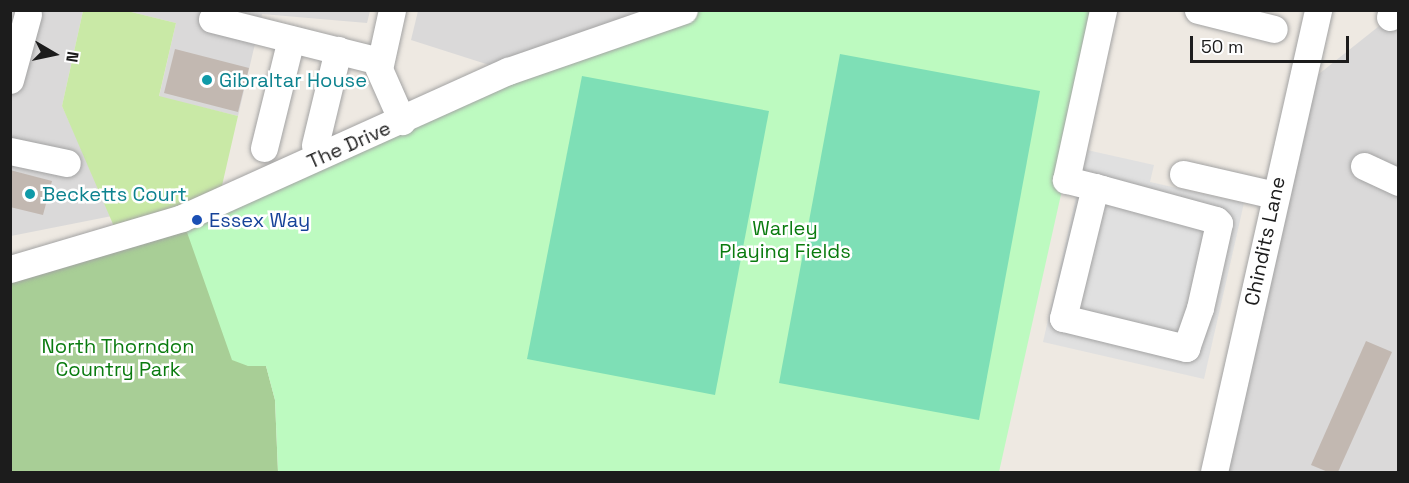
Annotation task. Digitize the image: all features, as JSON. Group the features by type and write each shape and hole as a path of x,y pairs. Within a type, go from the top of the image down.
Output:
{"street":[{"path":"392,10 378,69 402,121"},
{"name":"The Drive","path":"10,269 182,218 402,121 508,70 684,10"},
{"path":"1095,187 1063,318 1180,349 1186,348 1195,325 1219,222 1095,187 1066,180 1103,10"},
{"path":"1198,10 1274,29"},
{"name":"Chindits Lane","path":"1214,472 1318,10"},
{"path":"10,80 28,14"},
{"path":"212,19 379,61"},
{"path":"264,148 291,39"},
{"path":"315,145 338,50"},
{"path":"10,151 67,164"},
{"path":"1364,166 1398,182"},
{"path":"1183,174 1275,195"}],"shaded area":[{"path":"11,11 83,11 62,106 112,216 11,236"},
{"path":"127,11 370,11 367,23 262,14 238,116 159,97 176,23"},
{"path":"418,11 684,11 508,71 411,40"},
{"path":"1398,11 1398,472 1214,472 1300,89"},
{"path":"1087,150 1154,165 1150,182 1244,203 1204,379 1043,342"}],"green space":[{"path":"83,11 127,11 176,23 159,96 238,116 218,203 119,238 62,106"},
{"name":"Warley Playing Fields","path":"684,11 1102,11 999,472 278,472 275,400 266,366 248,366 232,360 182,218"},
{"path":"840,54 1040,91 979,420 779,383"},
{"path":"582,76 769,111 715,395 527,359"},
{"name":"North Thorndon Country Park","path":"192,223 248,366 266,366 275,400 278,472 11,472 11,276"}],"building":[{"name":"Gibraltar House","path":"175,49 249,68 238,112 164,93"},
{"name":"Becketts Court","path":"10,170 52,181 43,215 10,207"},
{"path":"1366,341 1392,352 1338,472 1328,472 1311,465"}],"place":[{"name":"Gibraltar House","path":"207,80"},
{"name":"Becketts Court","path":"30,194"},
{"name":"Essex Way","path":"197,220"}]}
